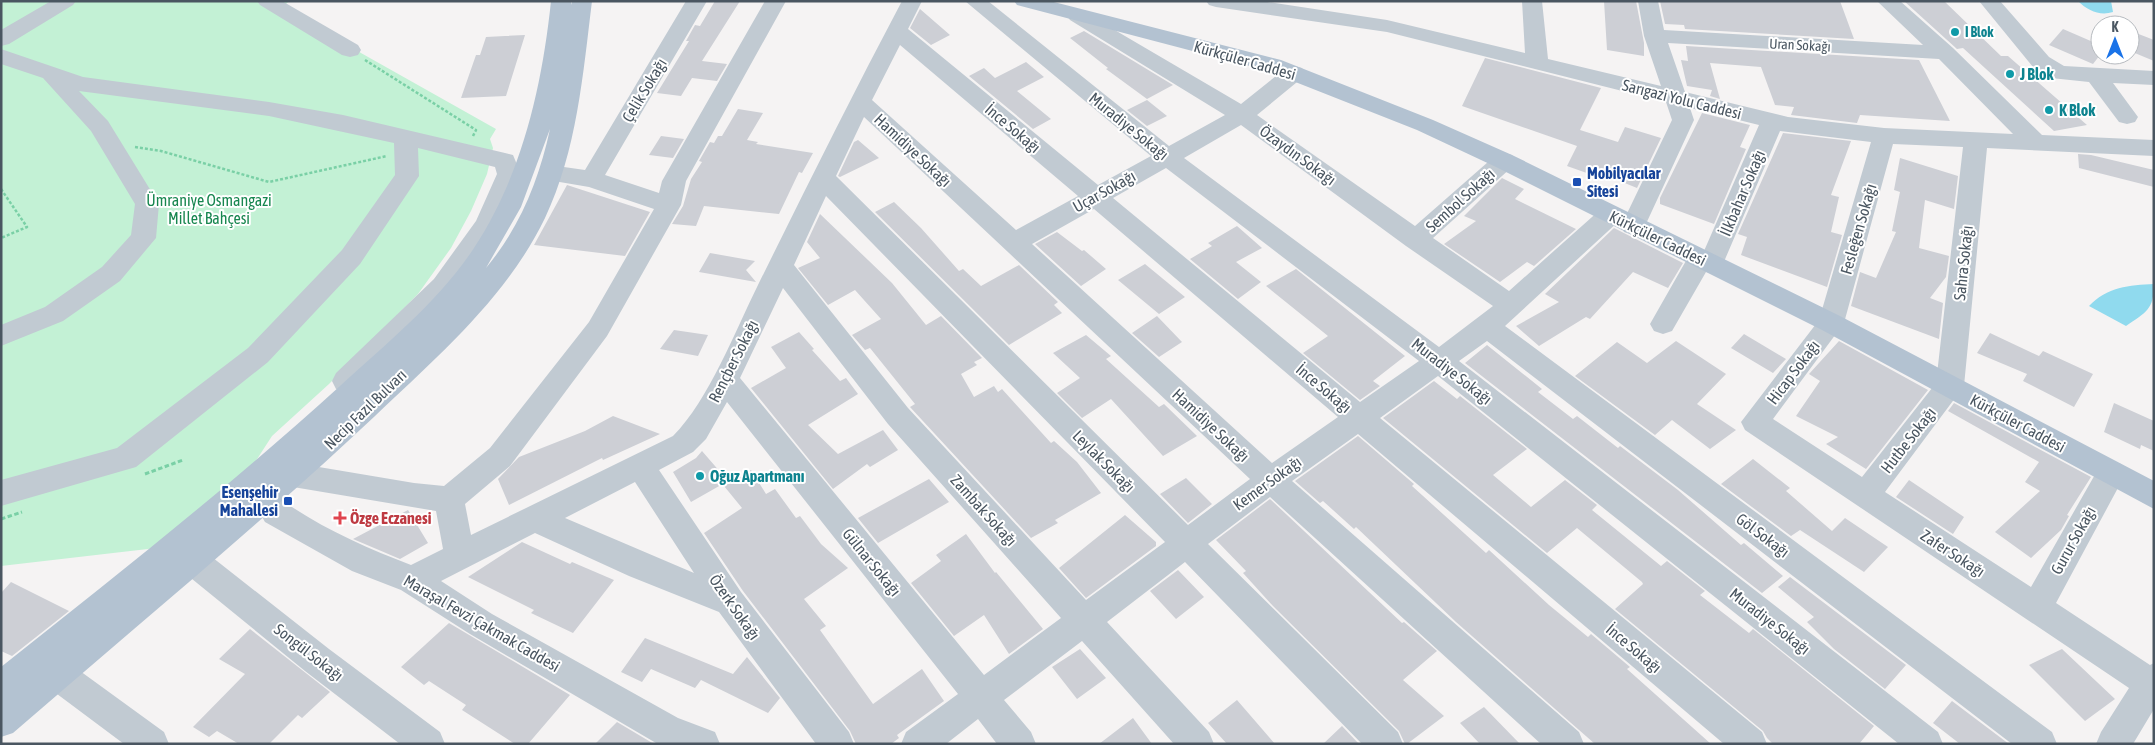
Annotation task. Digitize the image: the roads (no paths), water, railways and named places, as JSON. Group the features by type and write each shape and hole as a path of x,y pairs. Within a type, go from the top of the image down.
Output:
{"main road":[{"name":"Necip Fazıl Bulvarı","path":"1,721 266,498 281,471 316,426 421,327 450,296 490,243 526,170 542,123 554,69 560,1"},
{"name":"Necip Fazıl Bulvarı","path":"1,688 228,503 281,471 448,330 487,289 532,220 550,173 573,66 582,1"},
{"name":"Kürkçüler Caddesi","path":"1024,1 1273,65 1425,125 1504,161 1831,323 2154,496"}],"street":[{"path":"1,39 66,1"},
{"path":"267,1 350,50"},
{"name":"Çelik Sokağı","path":"591,179 697,1"},
{"path":"1,56 80,84 269,109 406,145 465,151 505,161 509,174 487,224 443,286 379,351 278,444 281,471 414,496 450,499 500,457 598,329 669,205 674,181 776,1"},
{"name":"Rençber Sokağı","path":"412,580 683,444 696,431 725,380 860,101 898,32 912,1"},
{"name":"Muradiye Sokağı","path":"975,1 1167,157 1439,361 1926,744"},
{"name":"Sarıgazi Yolu Caddesi","path":"1216,1 1387,26 1676,96 1772,122 1884,136 2154,148"},
{"path":"1532,1 1537,63"},
{"path":"1622,220 1683,120 1655,36 1648,1"},
{"path":"1887,1 1946,53 2035,142"},
{"path":"1989,1 2041,62 2059,73 2154,78"},
{"name":"Özaydın Sokağı","path":"1077,16 1242,115 1415,240 1511,306"},
{"name":"İnce Sokağı","path":"898,32 1750,744"},
{"name":"Uran Sokağı","path":"1655,36 1946,53"},
{"path":"1,336 54,314 111,274 143,238 147,204 105,134 49,73"},
{"name":"Uçar Sokağı","path":"1014,243 1242,115 1294,73"},
{"path":"2096,75 2127,117"},
{"name":"Hamidiye Sokağı","path":"860,101 1271,480 1567,744"},
{"name":"İlkbahar Sokağı","path":"1663,324 1706,261 1772,122"},
{"name":"Fesleğen Sokağı","path":"1831,323 1884,136"},
{"name":"Sahra Sokağı","path":"1950,386 1976,139"},
{"path":"1,493 126,458 258,355 351,257 407,176 406,145"},
{"name":"Sembol Sokağı","path":"1415,240 1504,161"},
{"path":"550,173 591,179 669,205"},
{"name":"Leylak Sokağı","path":"823,178 1386,744"},
{"name":"Kemer Sokağı","path":"918,744 1271,480 1487,327 1511,306 1622,220"},
{"name":"Zambak Sokağı","path":"781,267 898,416 1198,744"},
{"name":"Hicap Sokağı","path":"1755,422 1831,323"},
{"name":"Göl Sokağı","path":"1487,327 2040,744"},
{"name":"Gülnar Sokağı","path":"725,380 1019,744"},
{"name":"Hutbe Sokağı","path":"1865,495 1950,386"},
{"name":"Zafer Sokağı","path":"1755,422 2036,608 2152,682"},
{"name":"Özerk Sokağı","path":"641,466 730,602 836,744"},
{"name":"Gurur Sokağı","path":"2036,608 2111,473"},
{"name":"Maraşal Fevzi Çakmak Caddesi","path":"266,498 276,514 363,561 412,580 663,737 703,744"},
{"path":"450,499 460,556"},
{"path":"534,518 640,566 730,602"},
{"name":"Songül Sokağı","path":"192,560 317,660 428,744"},
{"path":"57,674 152,744"},
{"path":"2123,740 2152,682"}],"water":[{"path":"2078,1 2111,1 2113,12 2094,12"},
{"path":"2154,284 2154,293 2148,310 2126,326 2089,306 2103,295 2119,288"}],"place":[{"name":"I Blok","path":"1955,32"},
{"name":"J Blok","path":"2010,74"},
{"name":"K Blok","path":"2049,110"},
{"name":"Mobilyacılar Sitesi","path":"1577,182"},
{"name":"Oğuz Apartmanı","path":"700,476"},
{"name":"Esenşehir Mahallesi","path":"288,501"},
{"name":"Özge Eczanesi","path":"340,518"}],"park label":[{"name":"Ümraniye Osmangazi Millet Bahçesi","path":"209,209"}]}
